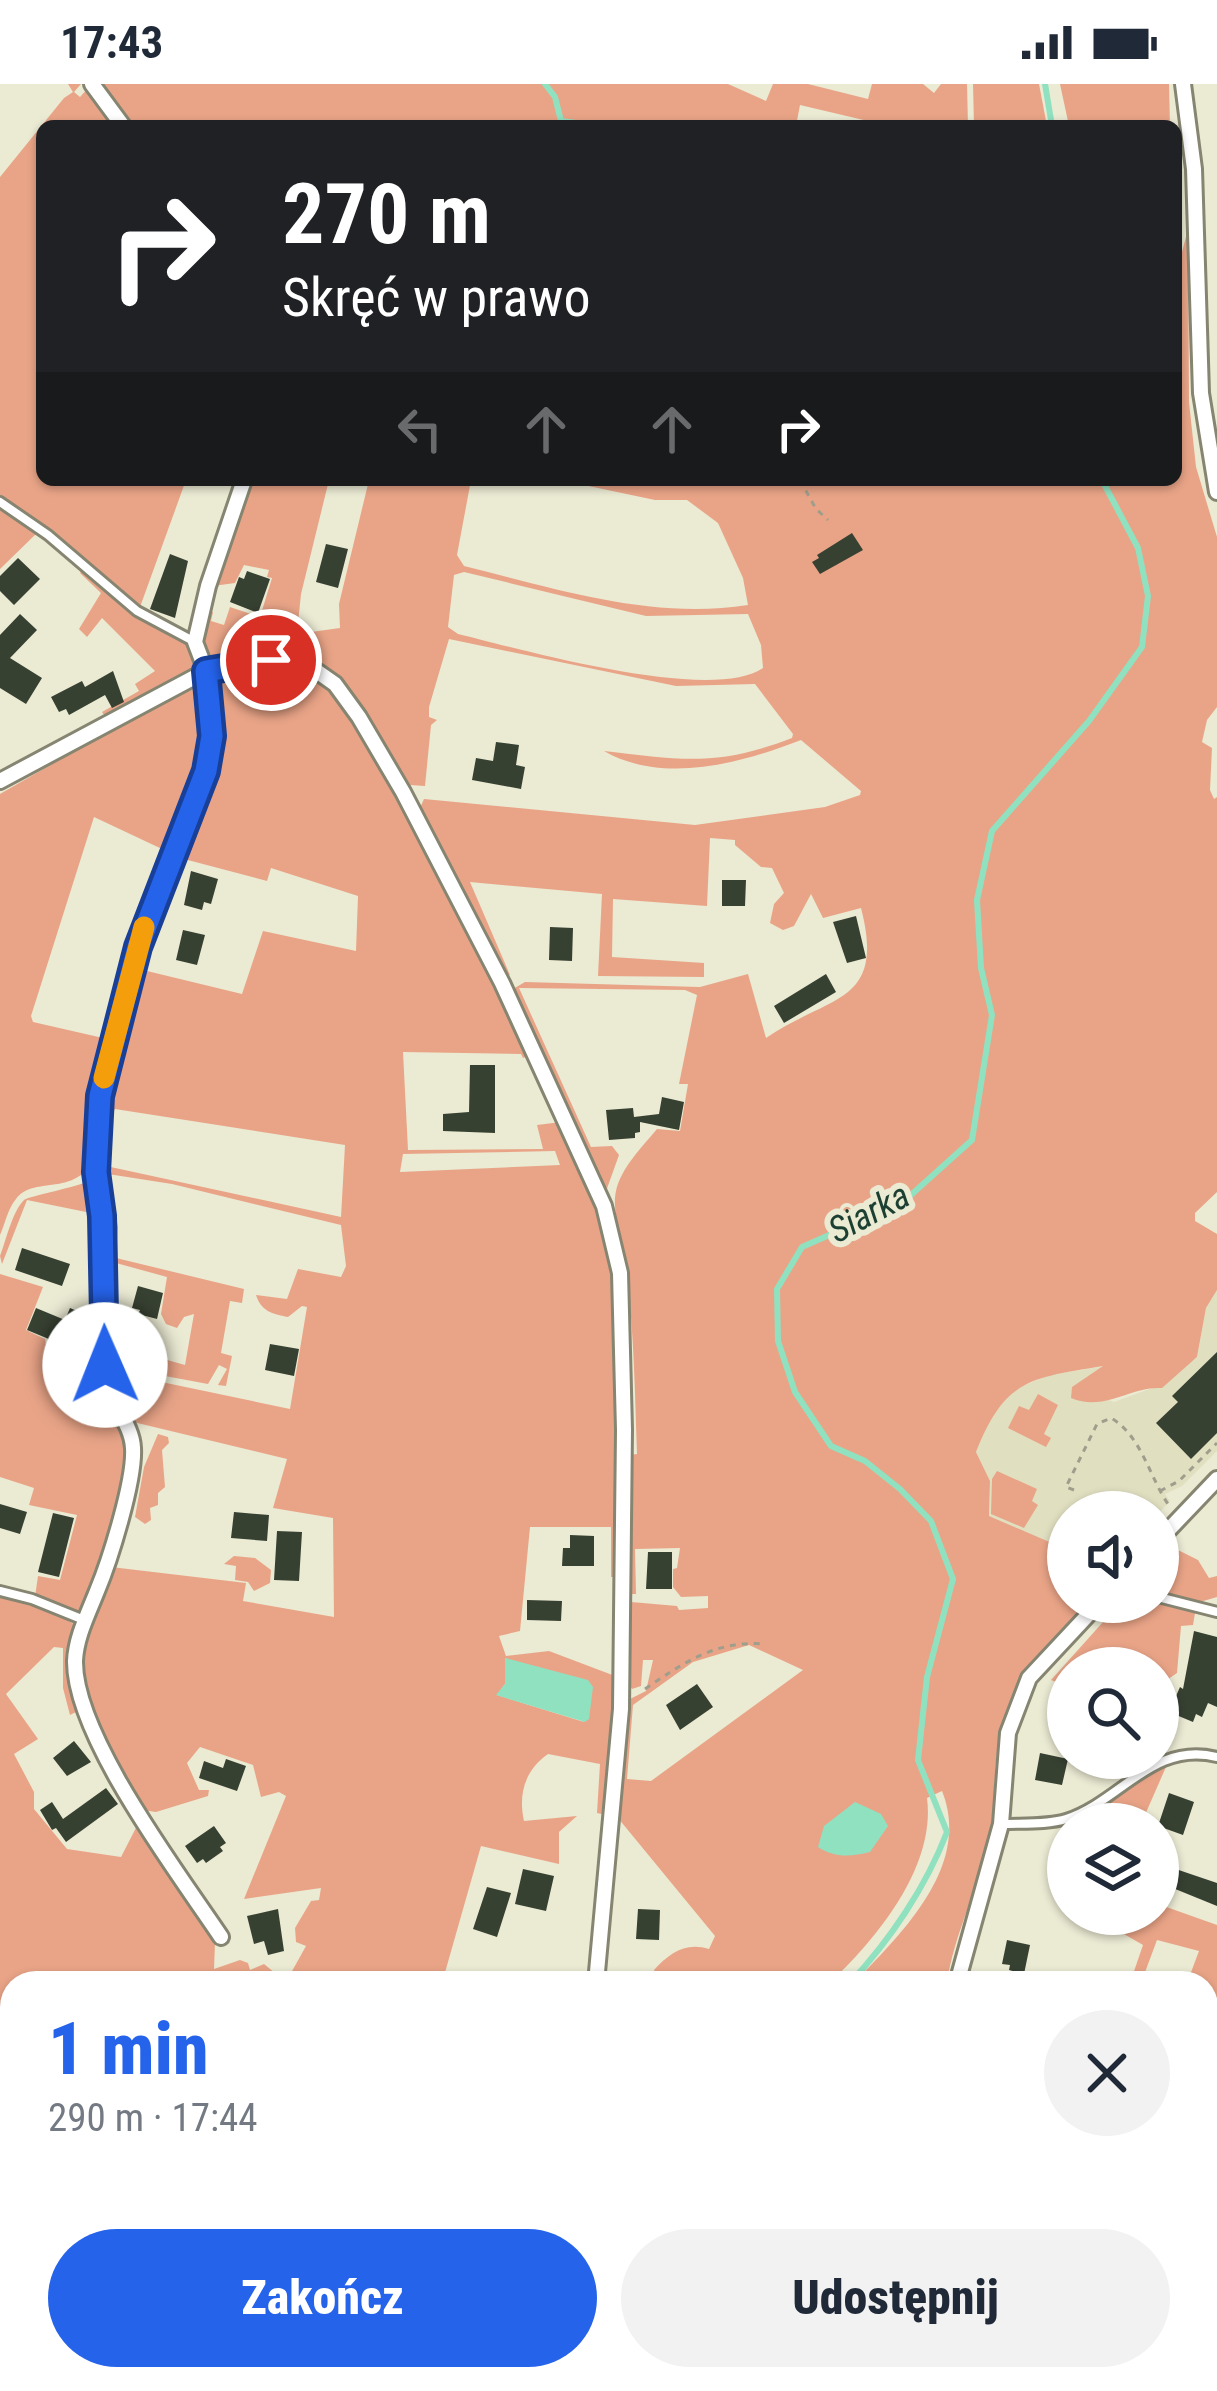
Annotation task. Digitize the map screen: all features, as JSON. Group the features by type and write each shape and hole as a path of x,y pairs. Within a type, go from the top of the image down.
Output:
{"street":[{"path":"92,84 119,120"},
{"path":"1183,84 1194,169 1206,392 1217,492"},
{"path":"221,1937 106,1756 77,1684 75,1658 118,1524 134,1454 131,1436 109,1397 106,1381 102,1216 96,1172 100,1096 138,947 206,771 212,736 206,671 195,642 208,586 242,486"},
{"path":"0,781 206,671 271,660 308,665 335,684 400,787 502,983 604,1206 620,1273 624,1430 621,1709 597,1971"},
{"path":"1179,1518 1217,1478"},
{"path":"960,1971 1001,1824 1008,1733 1029,1678 1080,1623"}],"lane":[{"path":"0,502 48,535 137,611 195,642"},
{"path":"0,1592 84,1620"},
{"path":"1179,1602 1217,1612"},
{"path":"1001,1824 1062,1821 1161,1759 1181,1754 1217,1757"}],"path":[{"path":"803,486 815,509 828,520"},
{"path":"1075,1490 1066,1487 1096,1424 1111,1418 1124,1427 1160,1491 1179,1481 1217,1443"},
{"path":"645,1689 712,1648 764,1644"}],"shaded area":[{"path":"68,84 81,84 74,92 80,97 88,88 113,120 46,120 73,92"},
{"path":"100,84 728,84 766,101 773,84 808,84 868,99 872,84 923,84 934,93 941,84 967,84 968,120 864,120 800,105 797,120 127,120"},
{"path":"973,84 1039,84 1046,120 974,120"},
{"path":"1060,84 1169,84 1170,120 1068,120"},
{"path":"36,133 36,486 184,486 140,607 51,530 0,497 0,177"},
{"path":"1188,229 1189,402 1196,467 1217,537 1217,707 1207,720 1202,742 1212,748 1210,790 1217,797 1217,1192 1195,1213 1195,1221 1217,1234 1217,1290 1206,1308 1197,1357 1162,1388 1083,1402 1071,1398 1072,1387 1103,1366 1038,1379 998,1409 976,1452 990,1481 989,1516 1047,1541 1047,1623 1073,1623 1047,1647 1004,1725 996,1760 990,1841 950,1971 865,1971 911,1920 940,1872 949,1819 942,1791 927,1798 922,1850 900,1900 841,1971 654,1970 678,1950 709,1949 715,1936 618,1818 630,1699 646,1691 653,1660 643,1660 641,1686 632,1689 631,1602 677,1606 679,1610 708,1608 708,1596 681,1597 673,1587 680,1548 635,1549 636,1594 630,1594 629,1455 637,1454 635,1387 627,1275 615,1200 627,1166 657,1129 680,1131 688,1084 679,1084 697,995 685,990 519,988 591,1147 612,1146 619,1155 605,1194 513,989 525,982 700,987 748,974 766,1038 831,1003 859,980 867,940 861,908 823,918 811,894 794,926 783,930 770,923 774,904 784,893 772,868 761,867 735,840 710,838 707,906 613,899 612,957 704,963 704,977 598,976 602,894 470,882 510,975 500,971 419,810 424,799 695,825 825,807 861,791 801,740 728,763 677,769 651,767 604,751 699,759 742,754 792,738 755,684 676,686 449,639 429,707 429,717 437,720 431,725 425,786 410,785 392,763 356,697 318,657 312,642 311,632 340,628 339,604 368,486 470,486 457,555 464,566 640,605 712,609 748,605 743,578 718,523 687,500 655,500 588,486 1182,486 1182,252","holes":["464,572 646,616 748,614 761,645 763,668 738,677 702,680 568,661 458,634 448,627 454,575","749,1645 803,1670 651,1781 627,1779 633,1705 693,1662"]},
{"path":"250,486 328,486 301,594 297,633 302,633 288,654 246,654 214,661 204,644 206,611 213,612 211,621 224,625 230,607 260,617 272,578 267,577 269,570 244,565 235,583 213,586"},
{"path":"0,508 37,533 0,569"},
{"path":"82,571 139,619 189,644 194,667 107,719 102,712 139,691 135,684 155,671 102,618 87,637 79,629 101,593"},
{"path":"269,670 298,674 320,683 347,710 530,1055 403,1052 408,1150 543,1149 537,1125 561,1122 601,1216 614,1278 617,1577 611,1577 611,1527 530,1527 520,1631 499,1636 506,1656 549,1651 615,1676 606,1815 597,1813 600,1764 548,1754 540,1760 525,1783 524,1821 577,1816 559,1832 559,1864 481,1846 445,1971 292,1971 306,1946 296,1942 295,1928 311,1901 319,1900 321,1888 244,1899 286,1796 279,1792 261,1797 253,1765 200,1747 187,1763 199,1790 209,1790 208,1796 156,1812 142,1810 92,1715 81,1674 86,1634 111,1567 246,1583 243,1601 334,1617 333,1518 273,1508 287,1459 129,1421 109,1371 290,1409 307,1307 282,1316 264,1308 256,1295 287,1299 298,1269 341,1277 346,1266 341,1225 172,1184 108,1174 118,1227 116,1258 244,1289 242,1303 230,1301 221,1353 232,1356 226,1386 218,1385 227,1369 219,1365 208,1384 122,1368 110,1361 109,1318 114,1316 114,1345 185,1365 194,1314 184,1317 177,1328 166,1324 161,1314 167,1277 116,1263 114,1300 109,1298 102,1181 105,1102 139,963 148,964 147,971 242,994 263,931 356,951 358,896 271,868 267,881 184,859 170,893 166,884 217,757 218,681 223,676","holes":["115,1109 345,1145 341,1217 106,1166 105,1136","555,1151 560,1165 400,1172 403,1154","506,1658 584,1722 497,1695 505,1684"]},
{"path":"197,685 207,705 206,735 186,815 134,954 92,1163 74,1179 23,1192 0,1235 0,794","holes":["94,817 162,849 103,1038 33,1022 31,1016"]},
{"path":"92,1180 96,1214 27,1200 2,1264 0,1256 24,1200"},
{"path":"0,1274 43,1287 26,1330 45,1339 49,1365 59,1377 85,1317 99,1324 102,1376 128,1437 127,1470 102,1570 81,1613 35,1597 38,1576 60,1580 77,1515 29,1505 34,1488 0,1477"},
{"path":"1217,1290 1217,1451 1182,1486 1171,1491 1047,1491 1047,1541 989,1516 990,1481 976,1452 992,1411 1016,1389 1049,1375 1106,1366 1073,1387 1114,1402 1152,1388 1197,1358 1206,1308"},
{"path":"1038,1394 1058,1405 1044,1434 1051,1438 1046,1447 1008,1428 1019,1406 1029,1410"},
{"path":"158,1434 168,1437 169,1443 162,1450 165,1487 145,1524 135,1517 144,1467"},
{"path":"997,1471 1037,1489 1032,1501 1038,1505 1024,1528 991,1514 992,1479"},
{"path":"1179,1550 1198,1560 1209,1578 1217,1576 1217,1597 1193,1604 1179,1600"},
{"path":"234,1556 255,1558 271,1570 270,1583 254,1591 248,1582 235,1580 236,1566 224,1564"},
{"path":"0,1595 56,1613 80,1628 74,1658 94,1747 78,1711 70,1715 63,1688 63,1648 54,1647 6,1694 38,1739 14,1754 34,1792 34,1809 67,1849 121,1857 140,1820 219,1939 214,1969 240,1960 250,1970 264,1964 273,1971 0,1971"},
{"path":"1179,1608 1195,1613 1193,1625 1181,1626 1179,1650 1081,1647 1102,1623 1179,1623"},
{"path":"505,1658 588,1680 593,1687 589,1719 585,1722 496,1695 505,1684"},
{"path":"1136,1779 1161,1779 1150,1803 1099,1803"},
{"path":"855,1802 881,1814 888,1826 870,1852 843,1856 818,1847 824,1826"},
{"path":"1179,1911 1217,1925 1217,1971 1192,1971 1199,1951 1157,1940 1145,1971 1134,1971 1143,1945 1126,1935 1179,1935"}],"building":[{"path":"852,533 863,550 820,574 812,562 817,555"},
{"path":"326,544 348,549 338,588 316,582"},
{"path":"170,554 188,561 175,618 150,609"},
{"path":"18,558 40,579 14,605 0,591 0,576"},
{"path":"247,571 270,579 258,613 230,602 239,577 244,579"},
{"path":"20,614 37,630 10,658 42,678 26,704 0,688 0,635"},
{"path":"113,671 124,702 112,708 105,695 69,715 66,709 59,712 51,697 82,681 85,687"},
{"path":"496,742 519,745 516,765 525,767 521,789 472,780 476,758 493,761"},
{"path":"191,871 218,879 211,904 204,902 202,910 184,905"},
{"path":"722,880 746,880 745,906 722,906"},
{"path":"856,916 866,958 847,963 833,922"},
{"path":"550,927 573,928 572,961 549,960"},
{"path":"183,930 205,935 197,965 176,960"},
{"path":"826,974 836,992 784,1023 774,1006"},
{"path":"470,1065 495,1065 495,1133 443,1131 443,1114 469,1112"},
{"path":"662,1097 684,1102 679,1130 640,1122 635,1138 609,1140 606,1110 633,1108 634,1117 659,1114"},
{"path":"22,1248 70,1264 62,1286 15,1270"},
{"path":"138,1286 163,1293 157,1319 132,1308"},
{"path":"36,1308 65,1320 70,1308 84,1314 63,1366 48,1360 56,1342 27,1330"},
{"path":"270,1344 299,1349 294,1376 265,1370"},
{"path":"1217,1352 1217,1433 1191,1459 1156,1423 1178,1402 1172,1396"},
{"path":"0,1504 27,1512 20,1534 0,1528"},
{"path":"234,1512 269,1515 267,1541 231,1538"},
{"path":"53,1513 74,1518 59,1577 38,1572"},
{"path":"277,1531 302,1532 299,1581 274,1580"},
{"path":"570,1535 594,1536 594,1566 562,1566"},
{"path":"648,1552 672,1552 672,1589 646,1589"},
{"path":"527,1600 562,1601 561,1621 527,1620"},
{"path":"1194,1631 1217,1637 1217,1707 1208,1703 1202,1717 1196,1714 1193,1722 1179,1716 1179,1689 1183,1689"},
{"path":"697,1684 713,1707 680,1730 666,1705"},
{"path":"74,1741 91,1762 67,1776 53,1758"},
{"path":"1040,1753 1047,1754 1047,1779 1063,1779 1062,1785 1035,1780"},
{"path":"226,1759 246,1766 237,1791 199,1778 204,1761 223,1768"},
{"path":"106,1788 118,1804 66,1842 40,1810 52,1802 63,1819"},
{"path":"1169,1793 1194,1802 1183,1835 1179,1834 1179,1803 1166,1803"},
{"path":"214,1826 226,1843 220,1847 223,1851 206,1863 203,1859 197,1863 185,1846"},
{"path":"523,1869 554,1876 546,1911 515,1904"},
{"path":"1179,1870 1217,1883 1217,1906 1179,1891"},
{"path":"487,1887 511,1893 497,1937 473,1929"},
{"path":"278,1909 284,1951 268,1955 264,1941 254,1944 247,1916"},
{"path":"638,1909 660,1910 659,1940 636,1939"},
{"path":"1007,1940 1030,1945 1025,1971 1009,1970 1010,1965 1002,1964"}],"waterway":[{"path":"545,84 555,97 561,120"},
{"name":"Siarka","path":"1045,84 1051,120"},
{"name":"Siarka","path":"860,1971 906,1912 947,1832 918,1760 927,1677 953,1579 931,1521 865,1461 831,1446 795,1392 778,1341 777,1289 802,1247 902,1203 972,1140 992,1015 981,968 977,900 992,831 1089,721 1142,647 1148,596 1138,548 1105,486"}],"slow traffic":[{"path":"104,1078 144,927"}],"route":[{"path":"105,1365 95,1138 100,1096 138,947 206,771 212,736 206,671 271,660"}]}
